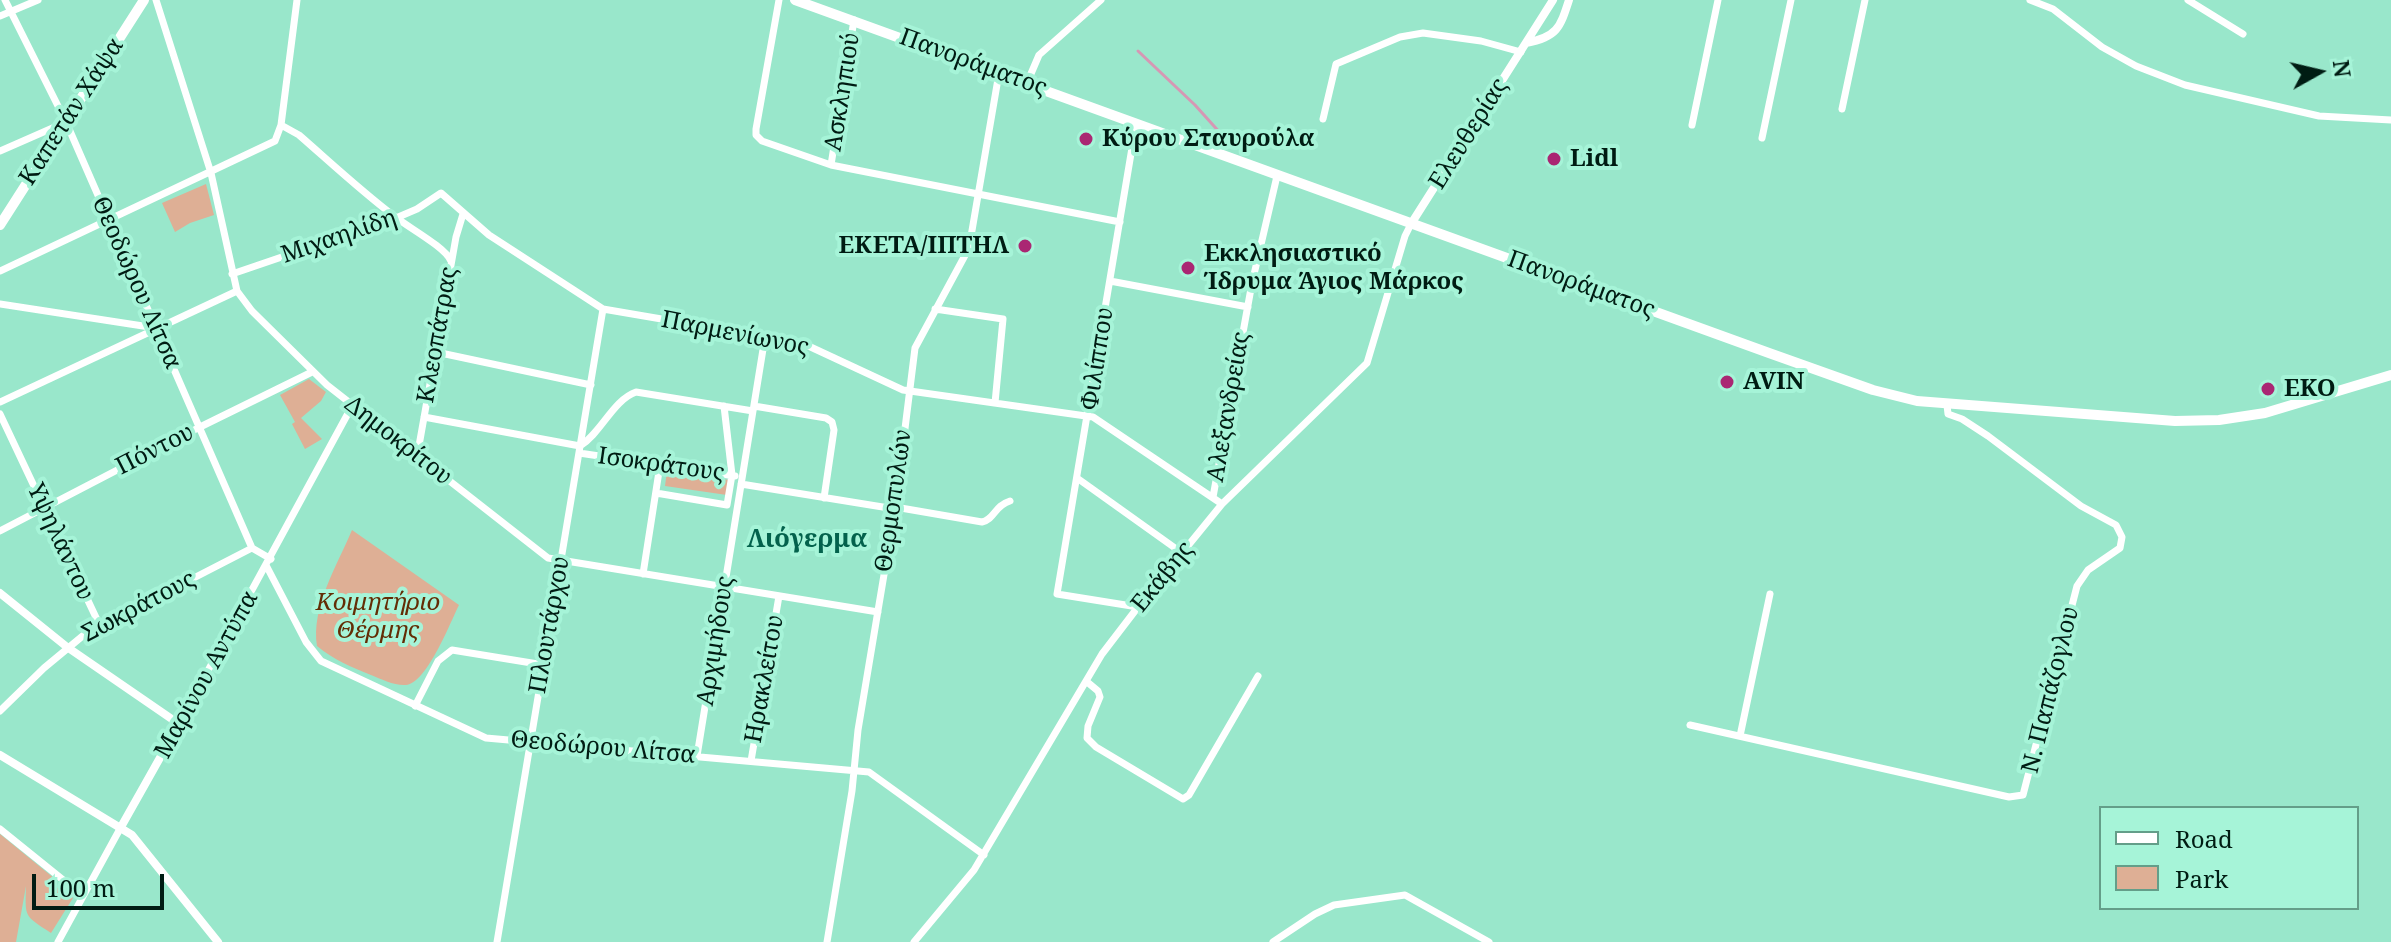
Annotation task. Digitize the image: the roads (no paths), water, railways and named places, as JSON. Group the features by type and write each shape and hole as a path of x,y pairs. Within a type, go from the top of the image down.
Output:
{"main road":[{"name":"Καπετάν Χάψα","path":"0,225 144,0"},
{"name":"Πανοράματος","path":"795,0 1277,176 1903,398 1947,405 2201,421 2281,409 2391,375"}],"street":[{"name":"Θεοδώρου Λίτσα","path":"5,0 66,122 252,548"},
{"path":"0,16 38,0"},
{"name":"Δημοκρίτου","path":"156,0 211,173 237,291 249,308 312,372 352,406 548,558 878,612"},
{"path":"0,271 275,141 281,125 297,0"},
{"path":"779,0 756,129 759,139 831,165 1120,222"},
{"path":"1027,83 1039,55 1101,0"},
{"name":"Ελευθερίας","path":"1411,224 1553,0"},
{"path":"1526,43 1550,36 1560,24 1569,0"},
{"path":"1692,125 1718,0"},
{"path":"1762,138 1791,0"},
{"path":"1842,109 1865,0"},
{"path":"2030,0 2053,9 2102,47 2136,66 2185,85 2319,116 2391,120"},
{"path":"2188,0 2243,34"},
{"name":"Ασκληπιού","path":"831,165 854,20"},
{"path":"1323,119 1331,73 1336,64 1400,37 1434,33 1521,52"},
{"name":"Θερμοπυλών","path":"827,942 895,508 916,342 969,248 999,73"},
{"path":"0,151 66,122"},
{"name":"Φιλίππου","path":"1136,124 1057,594 1138,607"},
{"path":"281,125 299,135 396,218 426,240 440,246 451,261"},
{"name":"Αλεξανδρείας","path":"1213,497 1248,307 1277,176"},
{"name":"Μιχαηλίδη","path":"232,274 396,218 441,193"},
{"name":"Παρμενίωνος","path":"441,193 489,235 603,309 806,344 884,383 909,391 1089,416 1106,424 1222,504"},
{"name":"Κλεοπάτρας","path":"417,457 451,261 463,214"},
{"name":"Εκάβης","path":"914,942 984,855 1102,654 1138,607 1222,504 1367,363 1411,224"},
{"path":"1110,281 1248,307"},
{"path":"0,402 237,291"},
{"path":"0,304 158,329"},
{"name":"Πλουτάρχου","path":"497,942 603,309"},
{"path":"935,309 1003,319 995,403"},
{"path":"125,344 126,324"},
{"name":"Αρχιμήδους","path":"697,756 765,337"},
{"path":"436,352 591,385"},
{"name":"Πόντου","path":"0,531 312,372"},
{"path":"580,449 627,396 636,392 826,418 832,422 834,430 824,498"},
{"name":"Ν. Παπάζογλου","path":"1690,725 2009,797 2023,795 2077,586 2088,570 2120,548 2122,537 2116,525 2081,506 1988,436 1948,414 1947,405"},
{"name":"Μαρίνου Αντύπα","path":"58,942 269,563 352,406"},
{"path":"656,493 727,505 732,475 724,406"},
{"name":"Υψηλάντου","path":"0,414 100,626"},
{"name":"Ισοκράτους","path":"424,417 660,465 732,475 742,480 824,498 982,522 989,519 999,505 1010,501"},
{"path":"643,574 660,465"},
{"path":"1077,478 1182,553"},
{"path":"252,548 269,563"},
{"name":"Σωκράτους","path":"0,711 67,647 100,626 252,548"},
{"name":"Θεοδώρου Λίτσα","path":"269,563 306,642 321,661 486,738 872,773 984,855"},
{"path":"0,593 67,647 179,724"},
{"path":"1740,736 1770,594"},
{"name":"Ηρακλείτου","path":"751,761 779,596"},
{"path":"415,706 438,661 452,650 544,665"},
{"path":"1086,681 1098,691 1100,697 1088,726 1087,738 1096,747 1183,799 1189,795 1258,676"},
{"path":"0,755 121,827 137,840 218,942"},
{"path":"0,829 83,896"},
{"path":"1273,942 1334,905 1405,895 1489,942"}],"waterway":[{"path":"1138,51 1195,105 1231,145"}],"place":[{"name":"Κύρου Σταυρούλα","path":"1086,139"},
{"name":"Lidl","path":"1554,159"},
{"name":"ΕΚΕΤΑ/ΙΠΤΗΛ","path":"1025,246"},
{"name":"Εκκλησιαστικό Ίδρυμα Άγιος Μάρκος","path":"1188,268"},
{"name":"AVIN","path":"1727,382"},
{"name":"EKO","path":"2268,389"}],"district":[{"name":"Λιόγερμα","path":"807,540"}],"park label":[{"name":"Κοιμητήριο Θέρμης","path":"378,617"}]}
